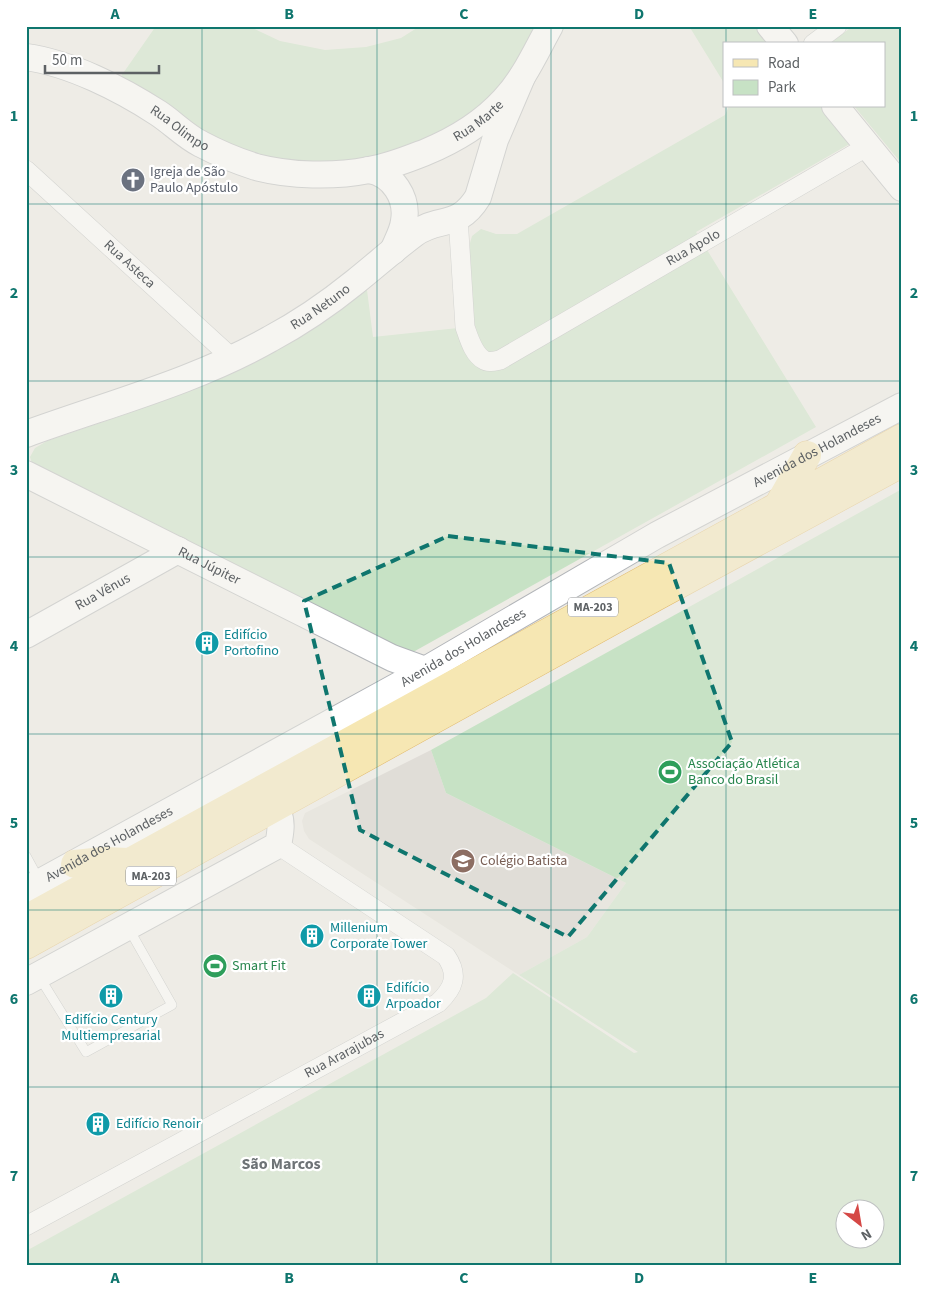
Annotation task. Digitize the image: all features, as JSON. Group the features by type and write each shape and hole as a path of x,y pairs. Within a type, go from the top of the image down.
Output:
{"main road":[{"name":"Avenida dos Holandeses","path":"26,944 266,800 418,716 778,506 902,438"},
{"path":"778,506 808,456"},
{"name":"Avenida dos Holandeses","path":"418,716 656,596 902,462"},
{"name":"Avenida dos Holandeses","path":"26,919 131,862 266,800"},
{"path":"76,864 103,861 131,862"}],"street":[{"name":"Rua Marte","path":"370,170 412,158 448,142 494,110 522,77 550,26"},
{"path":"770,26 782,42"},
{"path":"817,42 837,26"},
{"name":"Rua Olimpo","path":"26,57 50,62 84,74 119,90 158,113 198,142 223,155 257,167 283,172 324,175 370,170"},
{"name":"Rua Netuno","path":"31,432 171,384 233,359 270,340 305,318 355,282 416,232 448,221 466,212 478,197 498,130 522,77"},
{"path":"838,108 902,188"},
{"name":"Rua Apolo","path":"448,221 465,328 476,352 483,360 489,362 500,360 518,350 868,146"},
{"name":"Rua Asteca","path":"26,170 233,359"},
{"path":"370,170 380,172 390,179 415,213 448,221"},
{"path":"393,250 404,222 401,196"},
{"name":"Avenida dos Holandeses","path":"33,886 414,677 657,535 902,406"},
{"path":"28,475 27,454 31,432"},
{"name":"Rua Júpiter","path":"28,475 392,658 399,669 414,677 402,692 403,698 418,716"},
{"name":"Rua Vênus","path":"26,635 178,550"},
{"path":"32,979 278,845 282,825 281,818 266,800"},
{"name":"Rua Ararajubas","path":"26,1226 438,1003 447,995 452,985 454,974 446,956 278,845"}],"lane":[{"path":"26,856 33,886"},
{"path":"32,979 86,1052 172,1005 128,927"}],"highlighted area":[{"path":"448,536 669,563 732,742 568,937 360,830 304,601"}],"shaded area":[{"name":"Colégio Batista","path":"431,750 446,793 626,883 587,937 519,975 309,839 304,831 302,821 305,813"}],"green space":[{"path":"156,26 248,26 280,41 325,50 366,47 401,38 420,26 542,26 483,110 371,166 323,170 230,150 117,82"},
{"path":"689,26 760,26 772,42 723,42 723,81"},
{"path":"853,26 902,26 902,164 856,108 886,108 886,42 832,42"},
{"path":"728,108 826,108 853,142 696,232 816,427 406,656 34,470 30,457 35,448 47,441 132,412 237,365 337,311 367,290 373,337 458,328 468,250 472,236 481,229 496,234 517,234 725,115"},
{"path":"902,489 902,1265 26,1265 26,1251 486,998 513,973 634,1053 638,1052 519,975 587,937 626,883 446,793 431,750"}],"place":[{"name":"Igreja de São Paulo Apóstulo","path":"133,180"},
{"name":"Edifício Portofino","path":"207,643"},
{"name":"Associação Atlética Banco do Brasil","path":"670,772"},
{"name":"Colégio Batista","path":"463,861"},
{"name":"Millenium Corporate Tower","path":"312,936"},
{"name":"Smart Fit","path":"215,966"},
{"name":"Edifício Century Multiempresarial","path":"111,996"},
{"name":"Edifício Arpoador","path":"369,996"},
{"name":"Edifício Renoir","path":"98,1124"}],"district":[{"name":"São Marcos","path":"281,1164"}]}
